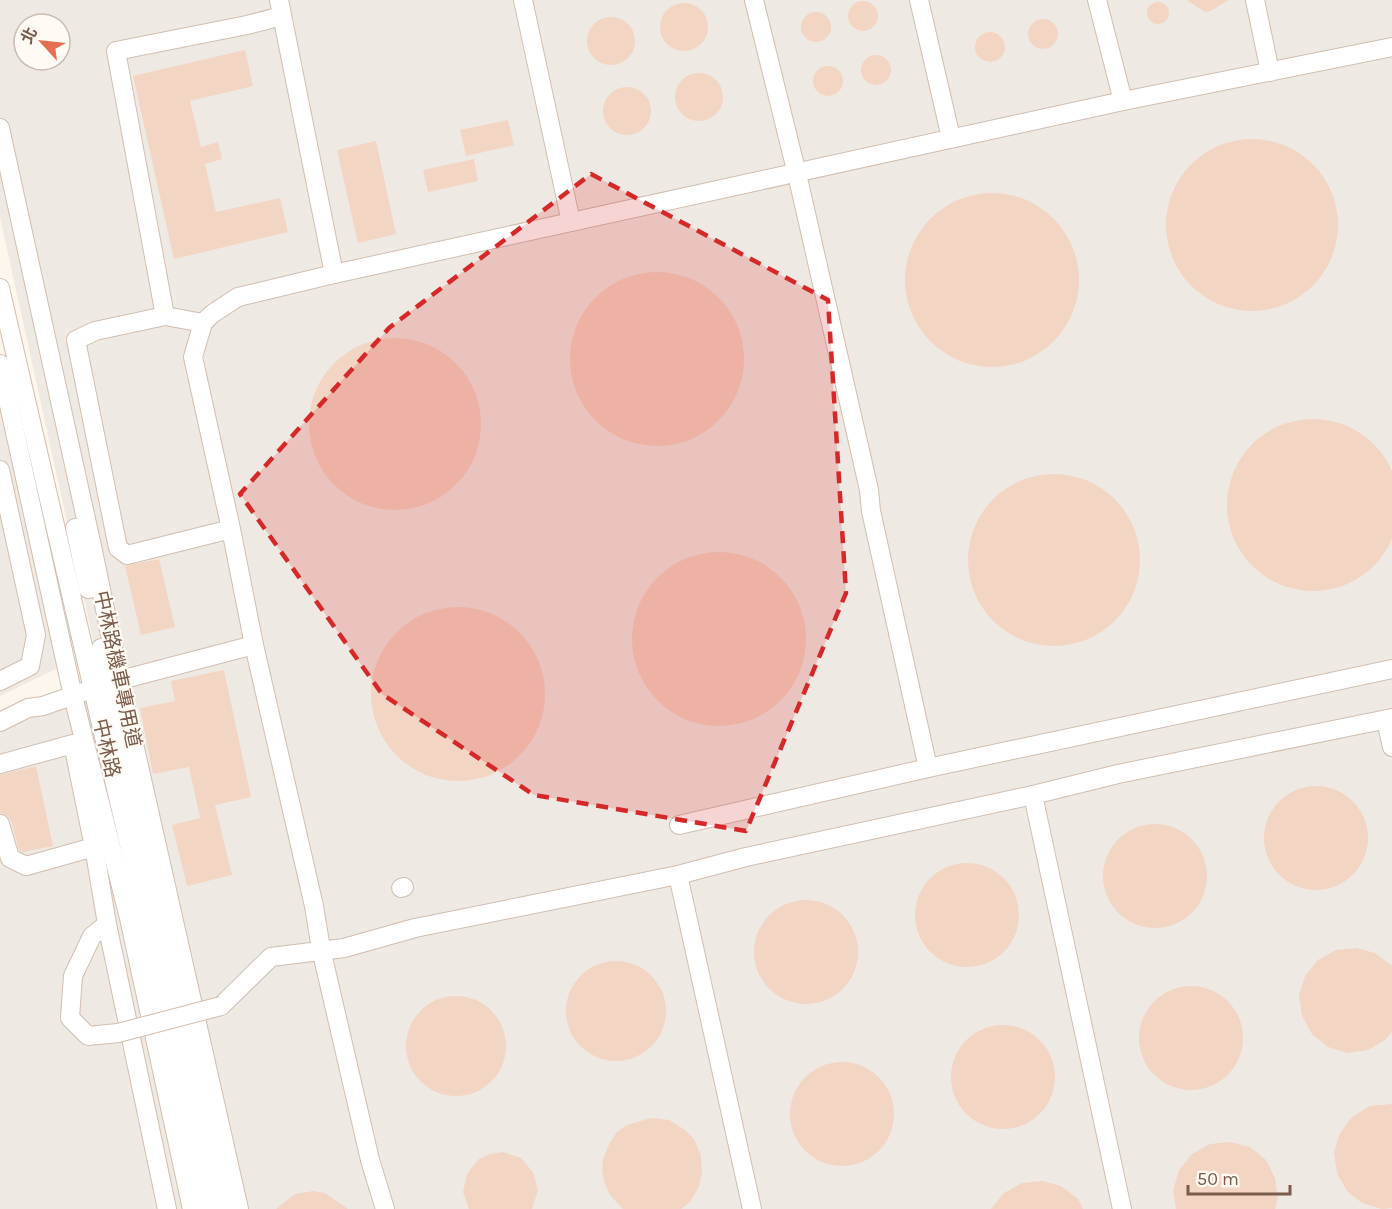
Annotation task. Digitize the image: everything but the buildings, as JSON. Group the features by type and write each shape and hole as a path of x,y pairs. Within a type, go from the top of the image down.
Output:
{"street":[{"path":"523,0 571,222"},
{"path":"754,0 869,490 871,511 928,768"},
{"path":"919,0 951,138"},
{"path":"1097,0 1123,101"},
{"path":"1255,0 1270,72"},
{"path":"165,316 116,51 280,8 334,274"},
{"path":"385,1209 370,1160 321,949 314,906 254,645 193,357 203,323 212,314 238,297 334,274 951,138 1392,46"},
{"name":"中林路機車專用道","path":"0,128 93,551 106,684 239,1209"},
{"path":"0,177 40,349 106,684 225,1209"},
{"name":"中林路","path":"0,288 106,684 208,1209"},
{"path":"203,323 165,316 95,332 76,340 118,548 127,555 231,529"},
{"path":"0,364 73,696 129,918 192,1209"},
{"path":"0,470 36,636 30,666 0,681"},
{"path":"0,722 28,708 43,706 106,684 254,645"},
{"path":"679,825 928,768 1392,669"},
{"path":"107,924 92,936 73,976 70,1018 88,1036 118,1033 221,1006 271,957 321,949 344,948 415,928 678,875 746,857 1033,795 1118,774 1389,719 1392,747"},
{"path":"0,764 73,744 107,924 167,1209"},
{"path":"1033,795 1122,1209"},
{"path":"0,824 10,858 26,866 94,847"},
{"path":"678,875 752,1209"}],"highlighted area":[{"path":"591,174 828,300 846,593 746,831 534,795 382,694 240,494 389,328"}],"shaded area":[{"path":"0,0 1392,0 1392,1209 0,1209 0,719 100,672 0,217"},
{"path":"0,366 64,665 0,696"}]}
